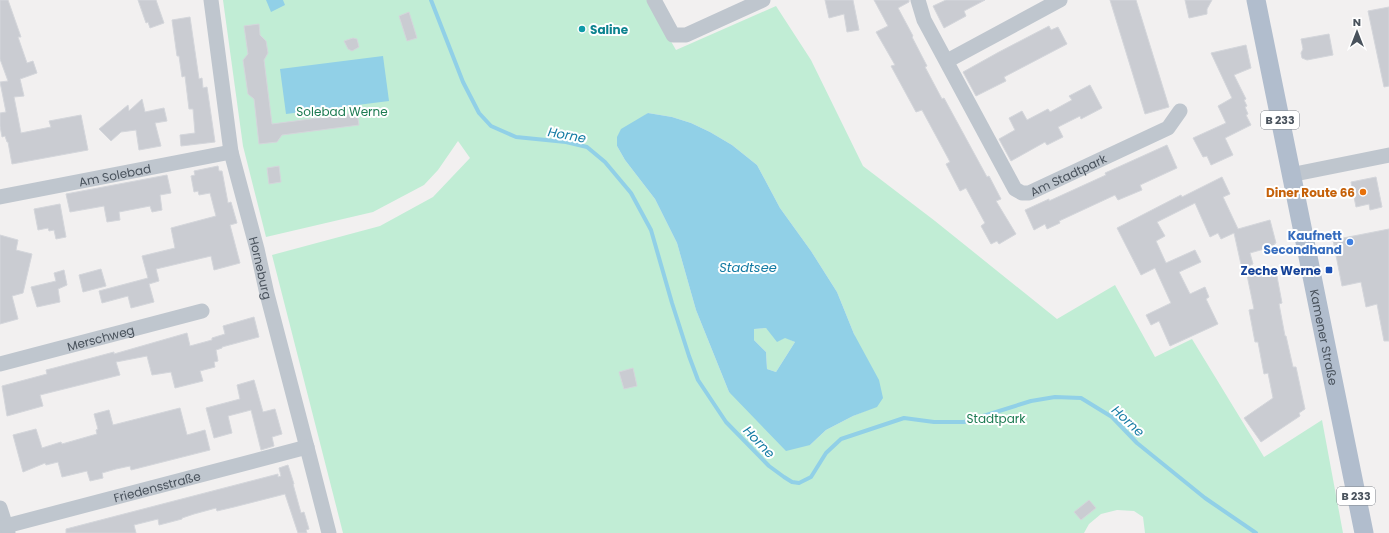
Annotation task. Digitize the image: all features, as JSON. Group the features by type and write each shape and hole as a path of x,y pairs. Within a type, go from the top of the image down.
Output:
{"main road":[{"name":"Kamener Straße","path":"1256,0 1290,175 1364,533"}],"street":[{"name":"Horneburg","path":"211,0 231,152 257,249 266,294 329,533"},
{"path":"654,0 673,34 686,35 763,0"},
{"name":"Am Stadtpark","path":"918,0 924,20 1015,189 1022,193 1029,193 1168,128 1180,111"},
{"path":"947,61 1060,0"},
{"name":"Am Solebad","path":"0,197 231,152"},
{"path":"1290,175 1389,155"},
{"name":"Merschweg","path":"0,364 202,311"},
{"name":"Friedensstraße","path":"7,530 307,447"},
{"path":"0,508 7,530"}],"green space":[{"path":"223,0 647,0 676,50 776,6 811,60 863,166 935,221 1057,319 1115,285 1155,357 1192,339 1264,457 1322,420 1343,533 1145,533 1143,517 1134,511 1117,510 1101,514 1089,524 1084,533 343,533 272,255 380,226 433,197 470,158 458,141 438,170 424,185 373,212 266,237 243,146","holes":["648,113 672,117 691,123 710,132 732,145 757,165 780,208 811,251 837,292 854,334 877,406 826,430 810,445 729,392 696,310 677,243 655,199 625,160 617,146"]},
{"path":"766,328 795,342 776,372 767,369 766,352 754,340 754,329"}],"water":[{"path":"266,0 283,0 285,5 271,12"},
{"path":"383,56 389,101 286,114 280,69"},
{"name":"Stadtsee","path":"648,113 672,117 691,123 710,132 732,145 757,165 780,208 811,251 837,292 854,334 879,380 883,398 877,407 853,416 826,430 810,445 786,451 729,392 696,310 677,243 655,199 625,160 617,146 617,137 621,129","holes":["766,328 777,342 785,338 795,342 776,372 767,369 766,352 754,340 754,329"]}],"building":[{"path":"0,0 8,0 21,37 18,37 27,63 33,61 37,73 20,79 24,96 14,97 21,133 51,127 49,121 81,115 88,150 12,164 8,142 5,136 2,137 0,126 0,113 6,112 0,82 8,81 0,59"},
{"path":"138,0 156,0 164,23 150,28 148,22 146,23"},
{"path":"825,0 853,0 859,30 847,32 844,14 829,18"},
{"path":"874,0 909,0 909,2 898,8 927,66 925,67 942,99 944,98 987,177 989,176 1001,199 996,201 1016,234 999,244 997,241 991,244 981,226 985,223 966,188 960,191 946,164 950,162 922,110 916,112 891,66 895,65 876,32 888,26"},
{"path":"946,0 985,0 964,11 966,16 944,28 933,6"},
{"path":"1110,0 1136,0 1169,107 1145,114"},
{"path":"1185,0 1212,0 1207,9 1207,14 1189,18"},
{"path":"1389,7 1389,86 1384,87 1368,11"},
{"path":"409,12 417,38 407,41 399,16"},
{"path":"190,17 199,79 202,78 203,88 207,87 215,142 181,146 180,135 195,133 193,109 189,109 185,76 182,77 179,56 177,56 172,20"},
{"path":"259,24 260,35 266,41 268,53 264,60 272,124 357,113 359,125 282,135 277,142 259,144 254,99 248,94 243,60 248,54 244,26"},
{"path":"1049,26 1051,30 1058,27 1067,44 1004,77 1006,81 976,96 963,72"},
{"path":"1329,34 1333,55 1307,60 1302,58 1301,53 1303,49 1301,39"},
{"path":"353,38 357,39 359,47 352,51 348,49 344,41"},
{"path":"1246,45 1251,68 1234,75 1246,99 1244,100 1247,106 1245,107 1248,114 1246,115 1251,125 1225,138 1233,155 1211,165 1207,156 1203,157 1193,138 1226,123 1218,106 1232,98 1211,53"},
{"path":"1090,85 1102,108 1081,119 1080,116 1058,127 1063,137 1047,145 1045,142 1011,161 999,139 1015,130 1009,118 1022,111 1027,120 1048,109 1050,112 1072,100 1069,96"},
{"path":"142,99 145,112 164,108 167,121 155,123 161,146 139,150 136,130 121,132 111,141 99,129 128,105 129,111"},
{"path":"1167,145 1177,168 1140,185 1142,190 1118,200 1115,195 1059,221 1060,223 1047,229 1045,224 1034,230 1025,210 1049,199 1049,201 1106,175 1105,173"},
{"path":"218,166 219,171 222,171 228,203 231,202 237,223 230,225 240,263 214,270 211,256 156,269 159,281 149,284 154,302 131,308 128,296 102,303 99,291 148,278 142,256 175,248 171,228 216,216 210,193 199,195 198,191 194,192 191,176 195,175 194,171"},
{"path":"279,166 281,182 269,184 267,168"},
{"path":"167,175 171,193 160,195 162,210 152,212 150,206 119,212 120,220 107,222 104,206 70,212 66,194"},
{"path":"1222,177 1230,194 1223,197 1238,229 1270,220 1276,243 1274,244 1275,246 1250,253 1253,264 1242,269 1234,233 1221,239 1218,233 1210,237 1195,203 1157,222 1165,236 1156,241 1166,263 1195,250 1201,262 1179,272 1190,294 1205,287 1209,297 1206,299 1218,324 1170,346 1159,321 1151,325 1146,315 1171,303 1155,268 1141,275 1117,228 1181,195 1182,197"},
{"path":"1376,177 1382,207 1370,210 1369,204 1356,207 1351,182"},
{"path":"60,204 66,237 56,239 54,230 49,231 48,228 38,230 34,209"},
{"path":"1389,229 1389,341 1384,341 1377,304 1366,307 1361,282 1342,286 1333,240"},
{"path":"0,235 18,240 16,250 32,254 23,293 12,296 18,319 0,324"},
{"path":"101,269 106,286 83,292 79,275"},
{"path":"64,270 67,285 58,289 60,302 37,307 31,287 56,281 54,273"},
{"path":"1276,271 1282,303 1279,304 1285,336 1293,367 1296,367 1305,409 1299,413 1300,416 1261,442 1244,418 1273,398 1268,373 1264,374 1258,342 1255,342 1249,310 1254,309 1247,275 1263,272 1264,274"},
{"path":"254,317 259,337 216,350 218,361 214,362 215,367 200,371 203,381 175,388 171,372 152,375 147,356 116,362 120,375 40,395 43,406 7,416 2,386 47,374 46,370 114,352 114,354 187,333 190,346 212,340 212,338 225,334 223,326"},
{"path":"633,368 637,386 624,389 619,372"},
{"path":"254,380 263,412 275,409 282,434 272,437 274,446 261,450 251,410 228,416 232,433 214,438 206,408 240,399 237,385"},
{"path":"180,408 187,435 205,430 210,450 131,470 130,466 116,469 102,473 103,478 90,481 87,471 62,477 58,462 46,465 45,463 23,472 13,435 36,429 42,448 97,434 96,430 98,429 94,414 109,410 113,425"},
{"path":"288,465 301,513 304,512 309,529 306,530 307,533 298,533 285,494 217,511 216,508 159,525 158,519 134,525 136,533 66,533 66,529 278,474 278,477 281,476 279,468"},
{"path":"1089,500 1096,508 1081,520 1074,512"}],"waterway":[{"name":"Horne","path":"431,0 463,82 479,113 491,126 516,137 566,142 587,147 605,162 631,193 651,230 672,303 698,380 726,422 769,466 784,477 792,482 799,483 811,477 826,453 841,439 904,418 934,422 964,422 1031,401 1055,397 1081,398 1112,417 1137,443 1205,498 1256,533"}],"place":[{"name":"Saline","path":"582,29"},
{"name":"Diner Route 66","path":"1363,192"},
{"name":"Kaufnett Secondhand","path":"1350,242"},
{"name":"Zeche Werne","path":"1329,270"}],"park label":[{"name":"Solebad Werne","path":"342,111"},
{"name":"Stadtpark","path":"996,418"}]}
